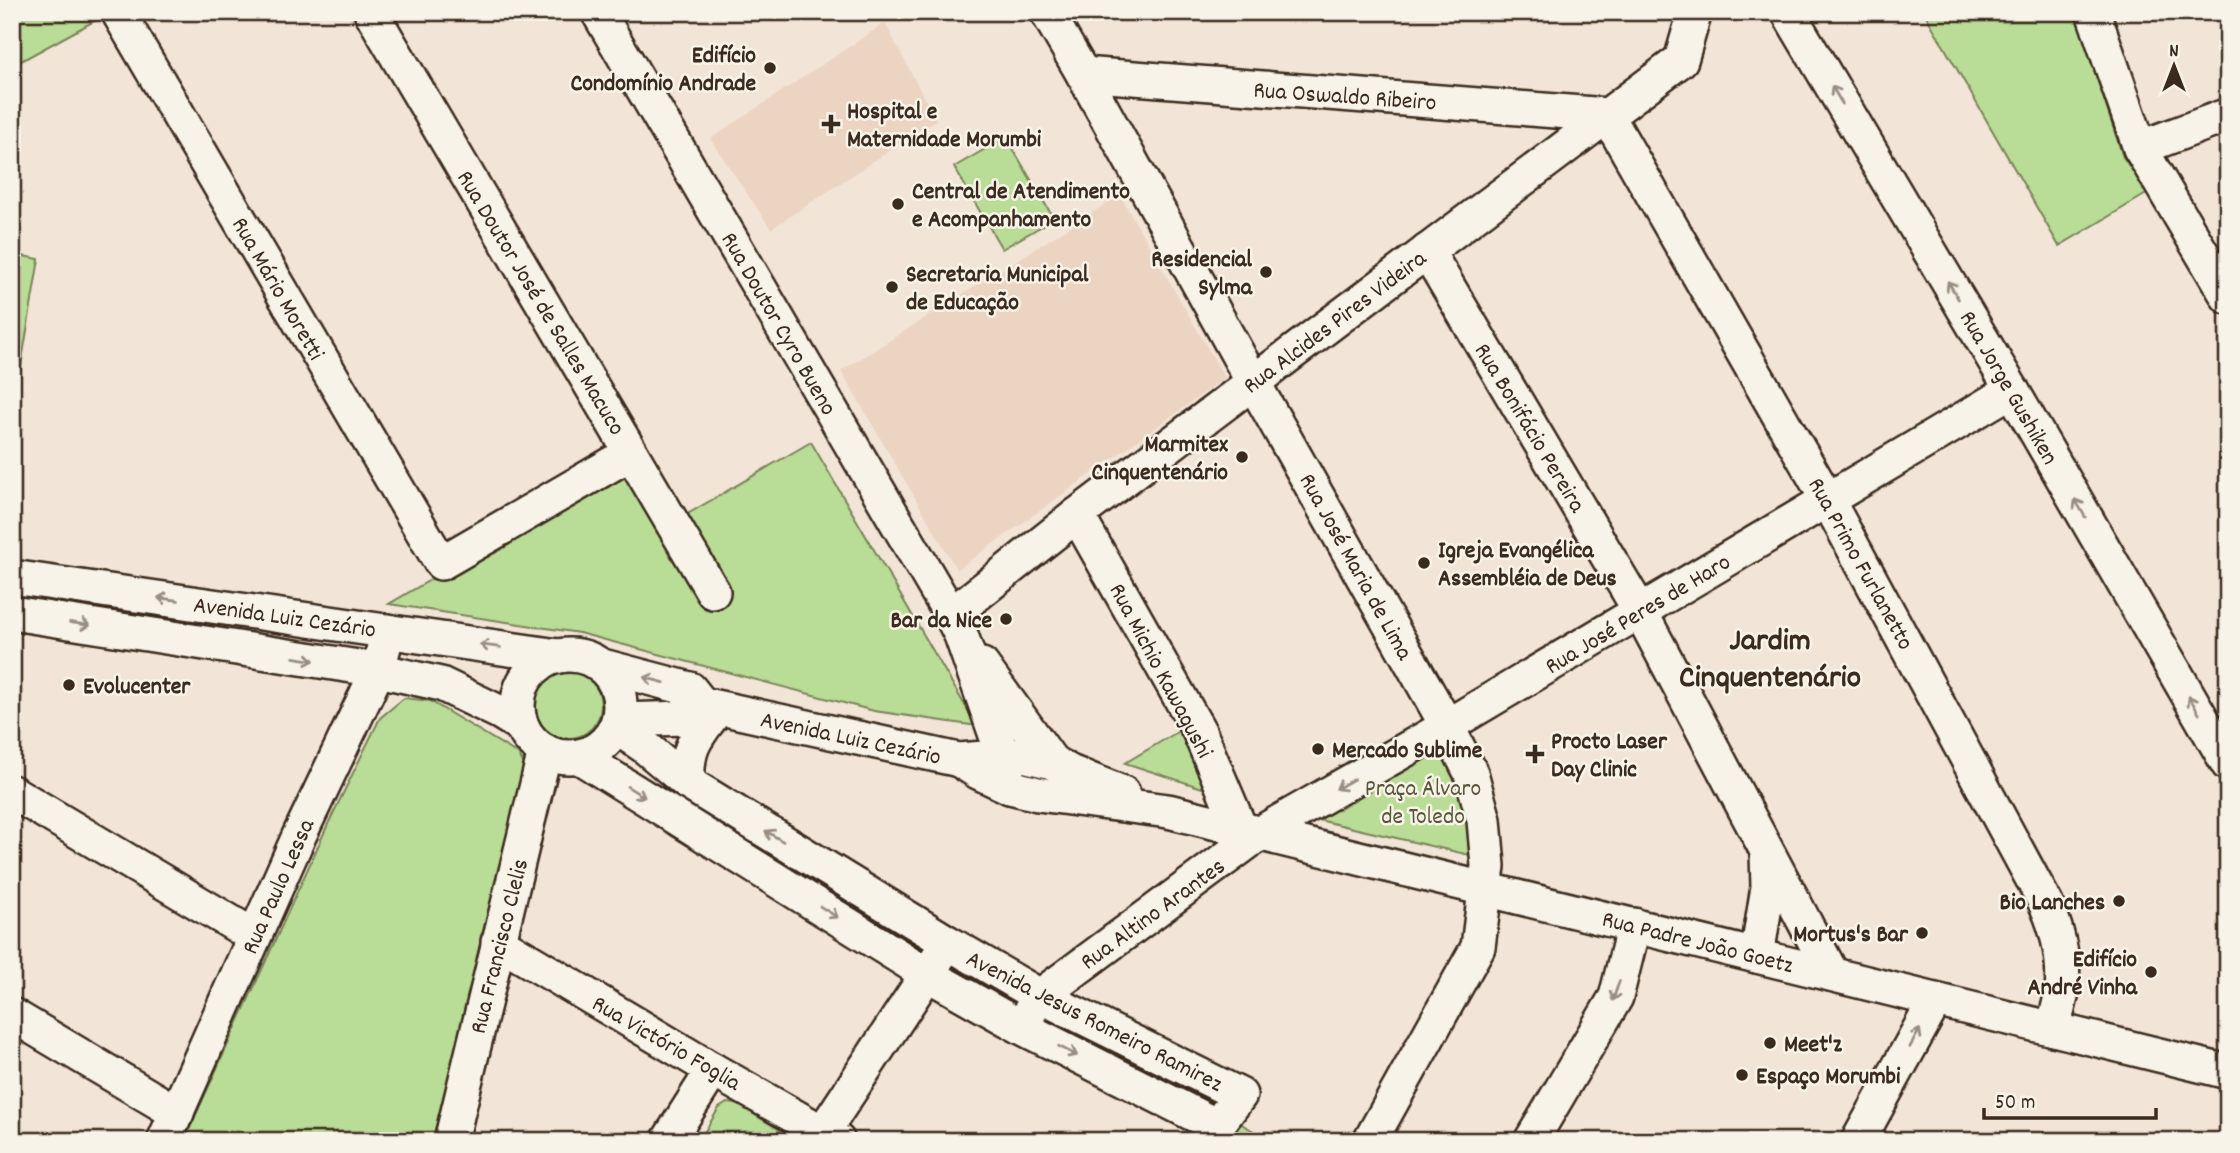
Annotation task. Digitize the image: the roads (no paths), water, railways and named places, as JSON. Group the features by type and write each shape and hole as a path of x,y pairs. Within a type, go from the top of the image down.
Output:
{"street":[{"name":"Rua Mário Moretti","path":"118,12 440,563 631,453"},
{"name":"Rua Doutor José de Salles Macuco","path":"371,12 713,592"},
{"name":"Rua Doutor Cyro Bueno","path":"598,12 956,625 1052,762"},
{"name":"Rua José Maria de Lima","path":"1046,12 1471,773 1484,820 1488,866 1478,947 1370,1141"},
{"name":"Rua Alcides Pires Videira","path":"956,625 1077,515 1681,60 1695,12"},
{"name":"Rua Jorge Gushiken","path":"1788,12 2012,390 2228,764"},
{"path":"2093,12 2140,148 2228,297"},
{"name":"Rua Oswaldo Ribeiro","path":"1083,74 1607,115"},
{"name":"Rua Primo Furlanetto","path":"1607,115 1827,499 2046,904 2056,926 2062,964 2062,991 2053,1029"},
{"path":"2140,148 2228,115"},
{"name":"Rua Bonifácio Pereira","path":"1427,251 1640,611 1832,974"},
{"name":"Rua José Peres de Haro","path":"1250,831 1447,726 2012,390"},
{"name":"Rua Michio Kawagushi","path":"1077,515 1199,731 1250,831"},
{"name":"Avenida Luiz Cezário","path":"12,577 558,656"},
{"name":"Avenida Luiz Cezário","path":"12,613 378,670 440,684 522,726"},
{"name":"Rua Doutor Cyro Bueno","path":"956,625 1017,779"},
{"name":"Rua Paulo Lessa","path":"171,1127 299,836 378,670 388,631"},
{"path":"558,656 579,656 599,665 611,677 620,696 617,723 608,739 593,751 578,756 561,756 545,751 531,739 522,726 518,701 522,686 530,673 543,662 558,656"},
{"name":"Avenida Luiz Cezário","path":"599,665 690,689 710,706 959,760 1017,779"},
{"path":"617,723 687,718 710,706"},
{"path":"688,783 690,747 710,706"},
{"name":"Avenida Jesus Romeiro Ramirez","path":"578,756 927,974 1021,1027 1217,1126 1240,1095 1040,996 947,943 688,783 617,723"},
{"name":"Rua Francisco Clelis","path":"451,1141 545,751"},
{"path":"1023,755 1052,762 1049,780 1017,779 1023,755"},
{"name":"Rua Padre João Goetz","path":"1052,762 1070,772 1168,811"},
{"name":"Rua Padre João Goetz","path":"1017,779 1168,811 2228,1072"},
{"path":"12,792 254,936"},
{"name":"Rua Altino Arantes","path":"1021,1027 1040,996 1250,831"},
{"path":"1757,956 1768,887 1767,851"},
{"path":"1531,1141 1616,997 1634,925"},
{"name":"Rua Victório Foglia","path":"498,943 830,1136"},
{"path":"830,1136 947,943"},
{"path":"1858,1141 1935,1001"},
{"path":"12,1015 171,1127"},
{"path":"668,1141 713,1070"}],"place":[{"name":"Edifício Condomínio Andrade","path":"770,68"},
{"name":"Hospital e Maternidade Morumbi","path":"831,124"},
{"name":"Central de Atendimento e Acompanhamento","path":"898,204"},
{"name":"Residencial Sylma","path":"1266,272"},
{"name":"Secretaria Municipal de Educação","path":"892,287"},
{"name":"Marmitex Cinquentenário","path":"1242,457"},
{"name":"Igreja Evangélica Assembléia de Deus","path":"1424,563"},
{"name":"Bar da Nice","path":"1006,619"},
{"name":"Evolucenter","path":"69,685"},
{"name":"Mercado Sublime","path":"1318,749"},
{"name":"Procto Laser Day Clinic","path":"1535,754"},
{"name":"Bio Lanches","path":"2119,901"},
{"name":"Mortus's Bar","path":"1922,933"},
{"name":"Edifício André Vinha","path":"2151,972"},
{"name":"Meet'z","path":"1770,1043"},
{"name":"Espaço Morumbi","path":"1742,1075"}],"district":[{"name":"Jardim Cinquentenário","path":"1770,656"}],"park label":[{"name":"Praça Álvaro de Toledo","path":"1423,801"}]}
